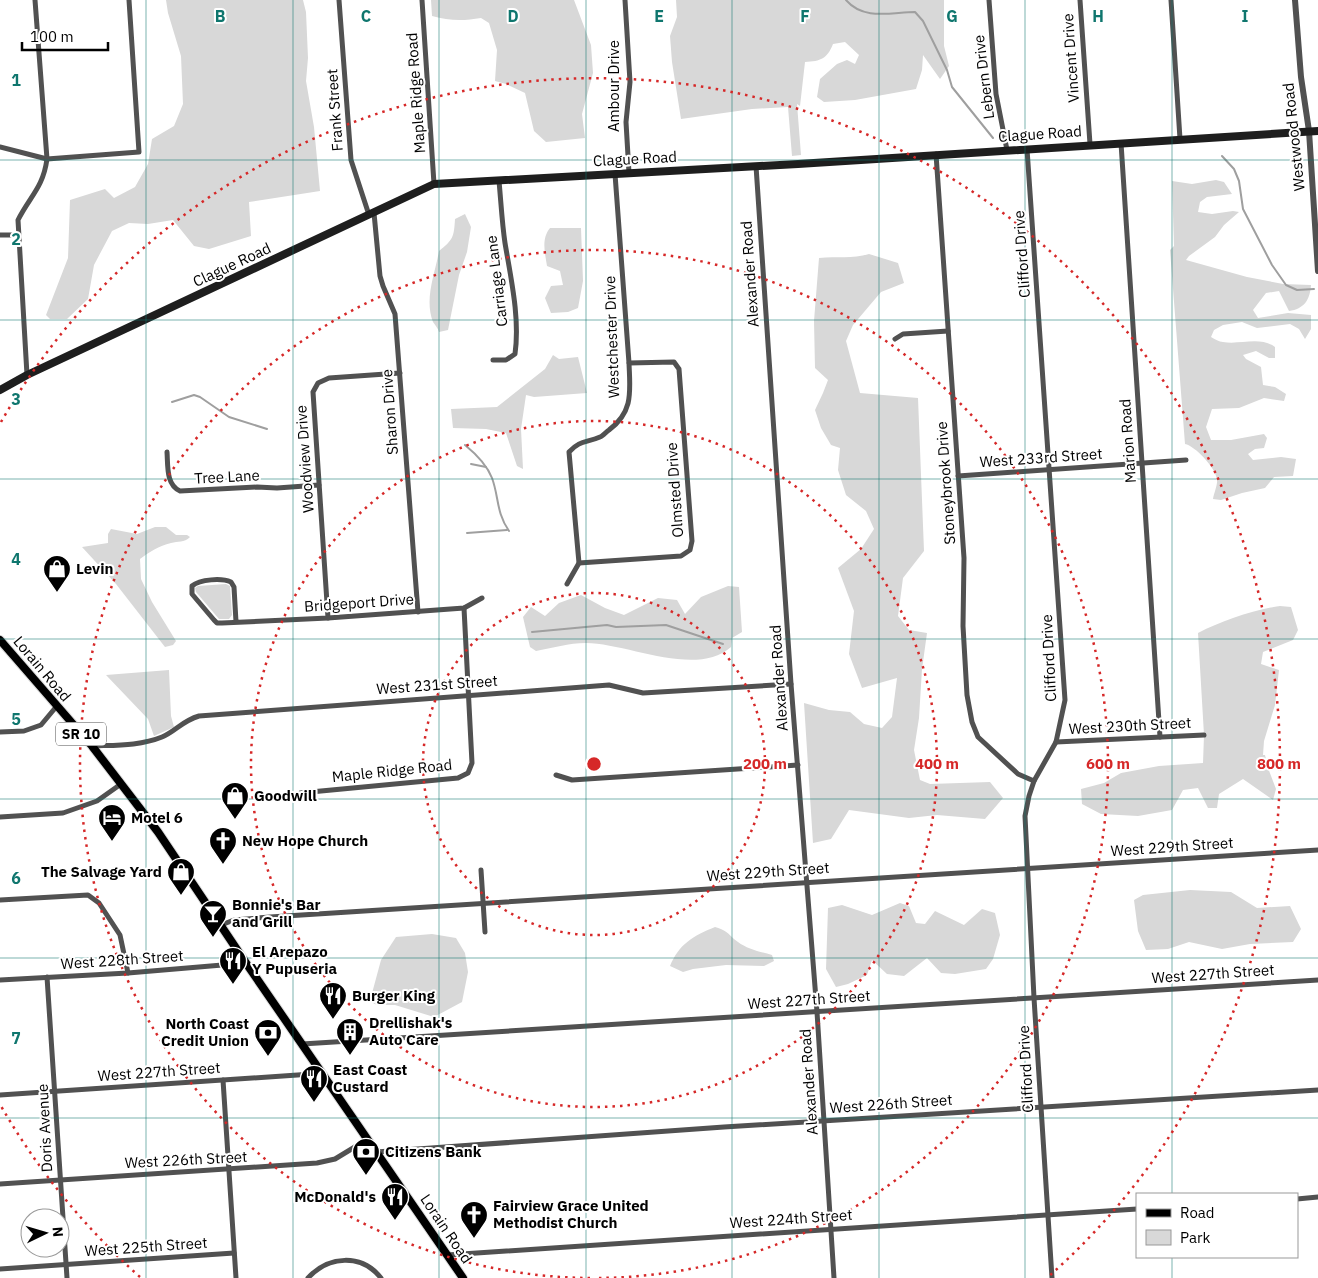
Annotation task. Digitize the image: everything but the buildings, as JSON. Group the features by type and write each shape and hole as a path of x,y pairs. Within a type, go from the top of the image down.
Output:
{"main road":[{"name":"Clague Road","path":"0,390 27,375 434,184 1318,131"},
{"name":"Lorain Road","path":"0,640 56,707 92,746 158,832 463,1278"}],"street":[{"path":"27,375 18,220 24,208 37,192 45,175 47,159 35,0"},
{"path":"0,147 47,159 139,152 129,0"},
{"name":"Frank Street","path":"339,0 351,160 372,214"},
{"name":"Maple Ridge Road","path":"422,0 434,184"},
{"name":"Ambour Drive","path":"625,0 630,82 626,122 629,173"},
{"name":"Lebern Drive","path":"989,0 996,94 1007,150"},
{"name":"Vincent Drive","path":"1080,0 1090,144"},
{"path":"1172,0 1180,139"},
{"name":"Westwood Road","path":"1295,0 1300,77 1309,131 1318,271"},
{"name":"Marion Road","path":"1121,143 1160,737"},
{"name":"Clifford Drive","path":"1027,149 1065,700 1056,742 1034,781 1025,816 1040,1107 1052,1278"},
{"name":"Stoneybrook Drive","path":"936,154 964,558 963,626 967,695 972,722 978,737 1018,774 1034,781"},
{"name":"Alexander Road","path":"756,166 791,684 818,1012 834,1278"},
{"name":"Westchester Drive","path":"579,563 569,452 576,444 600,437 617,424 627,409 630,388 615,174"},
{"name":"Carriage Lane","path":"493,360 506,360 515,354 517,340 499,181"},
{"name":"Sharon Drive","path":"372,214 380,276 395,314 418,612"},
{"path":"0,236 18,235"},
{"path":"894,339 903,334 948,331"},
{"name":"Olmsted Drive","path":"579,563 681,556 690,550 692,541 679,369 674,362 629,363"},
{"name":"Woodview Drive","path":"328,618 312,398 315,387 318,383 329,378 400,373"},
{"name":"Tree Lane","path":"168,452 170,480 176,489 180,491 319,485"},
{"name":"West 233rd Street","path":"958,476 1186,460"},
{"path":"567,584 579,563"},
{"name":"Bridgeport Drive","path":"236,622 234,587 231,582 225,580 199,582 192,586 192,594 217,623 328,618 464,608 482,598"},
{"name":"Maple Ridge Road","path":"300,793 458,778 468,774 472,763 464,608"},
{"name":"West 231st Street","path":"92,746 149,742 165,736 187,719 199,716 609,685 642,693 791,684"},
{"path":"0,732 24,731 41,725 56,707"},
{"name":"West 230th Street","path":"1056,742 1204,735"},
{"path":"556,776 572,780 798,765"},
{"path":"0,817 63,813 97,801 121,784"},
{"name":"West 229th Street","path":"221,925 234,920 1318,850"},
{"path":"481,870 485,932"},
{"path":"0,900 88,895 99,903 120,935 128,973"},
{"name":"West 228th Street","path":"0,980 128,973 246,963"},
{"name":"Doris Avenue","path":"47,977 67,1278"},
{"name":"West 227th Street","path":"302,1044 1318,980"},
{"name":"West 227th Street","path":"0,1095 312,1074 320,1071"},
{"path":"223,1080 236,1278"},
{"name":"West 226th Street","path":"376,1152 824,1121 1318,1090"},
{"name":"West 226th Street","path":"0,1184 317,1163 331,1160 368,1138"},
{"path":"1298,1199 1318,1197"},
{"name":"West 224th Street","path":"447,1255 1136,1209"},
{"name":"West 225th Street","path":"0,1269 234,1253"},
{"path":"308,1278 317,1268 330,1262 354,1261 369,1266 382,1278"}],"green space":[{"path":"166,0 303,0 306,12 308,58 306,81 314,127 320,191 249,202 251,236 209,249 194,246 173,220 148,224 129,223 112,231 94,265 88,299 67,319 50,319 46,315 68,258 70,200 105,189 114,198 135,187 148,164 152,139 174,126 183,104 181,56"},
{"path":"431,0 574,0 591,45 593,73 582,114 585,138 546,142 534,131 525,93 495,81 497,50 489,23 481,18 456,20 432,16"},
{"path":"676,0 944,0 944,46 949,66 940,79 923,55 922,70 916,89 855,100 824,102 817,97 820,79 837,64 847,60 855,64 859,55 845,42 833,44 823,58 805,62 800,106 797,104 801,155 792,156 788,107 752,109 681,119 670,36 677,17"},
{"path":"1216,180 1224,182 1232,194 1207,197 1200,202 1198,212 1212,214 1239,212 1224,225 1215,237 1186,260 1247,277 1283,284 1311,285 1308,299 1299,308 1289,311 1279,291 1266,293 1253,310 1258,318 1288,313 1311,315 1311,329 1305,339 1299,329 1290,324 1257,328 1242,322 1223,325 1214,330 1211,337 1222,342 1256,341 1275,347 1275,358 1269,358 1256,351 1243,355 1246,359 1261,367 1263,385 1275,387 1286,394 1284,401 1264,398 1239,408 1212,409 1206,427 1211,440 1231,440 1264,434 1267,438 1264,448 1255,449 1248,454 1253,460 1281,457 1296,459 1293,476 1274,477 1265,488 1221,500 1213,499 1217,481 1213,469 1199,453 1185,444 1170,250 1174,246 1172,181 1192,184"},
{"path":"465,214 471,227 467,252 459,275 448,330 439,332 433,322 430,304 433,278 439,251 452,238 455,219"},
{"path":"550,228 581,228 583,281 578,308 568,312 551,313 545,298 551,286 563,285 560,271 547,266 545,237"},
{"path":"869,254 898,263 904,283 881,292 853,325 846,341 860,393 918,398 924,551 903,578 898,616 909,630 927,633 914,750 920,780 930,784 990,782 1003,798 985,819 937,815 909,818 849,810 831,839 813,843 804,703 829,710 850,712 864,724 882,728 892,717 897,678 862,688 849,654 854,611 838,568 861,549 874,529 866,511 846,495 838,470 840,448 831,445 821,428 815,410 828,380 815,368 814,321 819,258"},
{"path":"553,355 559,359 578,357 587,393 534,397 526,395 521,429 523,469 517,466 506,433 486,429 453,428 451,409 497,407 545,369"},
{"path":"155,527 166,527 176,535 187,535 190,537 183,541 158,548 140,559 141,579 152,602 176,641 173,645 165,647 116,584 82,547 108,543 108,534 111,529 137,534"},
{"path":"226,584 230,586 232,615 229,619 219,619 196,592 195,588 198,586"},
{"path":"728,586 739,587 742,632 732,638 731,647 716,656 699,659 661,657 603,644 586,643 536,651 530,647 523,617 531,607 545,616 559,603 581,595 605,608 624,615 658,598 677,600 685,614 701,597"},
{"path":"1280,606 1291,607 1298,630 1293,640 1263,652 1261,664 1279,670 1275,705 1264,741 1263,755 1265,755 1276,789 1273,800 1243,779 1219,794 1217,808 1208,808 1198,788 1183,790 1172,810 1138,816 1101,814 1082,804 1081,789 1104,783 1121,773 1159,766 1203,763 1204,735 1198,633 1238,616"},
{"path":"169,670 171,716 174,727 154,736 148,719 106,675"},
{"path":"1190,890 1231,892 1257,908 1290,906 1301,929 1293,942 1250,944 1222,949 1189,942 1168,949 1146,950 1138,931 1134,900 1143,895"},
{"path":"900,903 909,906 916,923 925,924 935,911 964,925 982,909 995,913 1000,935 993,959 986,969 955,974 941,973 927,958 904,976 887,974 872,960 867,975 848,984 836,987 826,969 828,908 842,905 872,915"},
{"path":"715,927 726,931 746,947 772,955 774,961 764,966 726,965 683,972 670,966 682,946"},
{"path":"432,934 456,938 465,953 468,972 462,1002 434,1017 395,1005 377,1005 371,1002 381,960 396,937"}],"waterway":[{"path":"846,0 853,7 870,13 915,12 923,21 947,70 952,87 993,138"},
{"path":"1222,156 1234,169 1239,181 1243,209 1272,265 1286,285 1297,290 1314,289"},
{"path":"172,402 194,395 229,417 267,429"},
{"path":"465,445 481,460 490,473 500,511 509,531"},
{"path":"471,464 486,467"},
{"path":"467,533 507,530"},
{"path":"532,632 607,625 616,627 666,625 723,644"}],"place":[{"name":"Levin","path":"57,593"},
{"name":"Goodwill","path":"235,820"},
{"name":"Motel 6","path":"112,842"},
{"name":"New Hope Church","path":"223,865"},
{"name":"The Salvage Yard","path":"181,896"},
{"name":"Bonnie's Bar and Grill","path":"213,938"},
{"name":"El Arepazo Y Pupuseria","path":"233,985"},
{"name":"Burger King","path":"333,1020"},
{"name":"Drellishak's Auto Care","path":"350,1056"},
{"name":"North Coast Credit Union","path":"268,1057"},
{"name":"East Coast Custard","path":"314,1103"},
{"name":"Citizens Bank","path":"366,1176"},
{"name":"McDonald's","path":"395,1221"},
{"name":"Fairview Grace United Methodist Church","path":"474,1239"}]}
